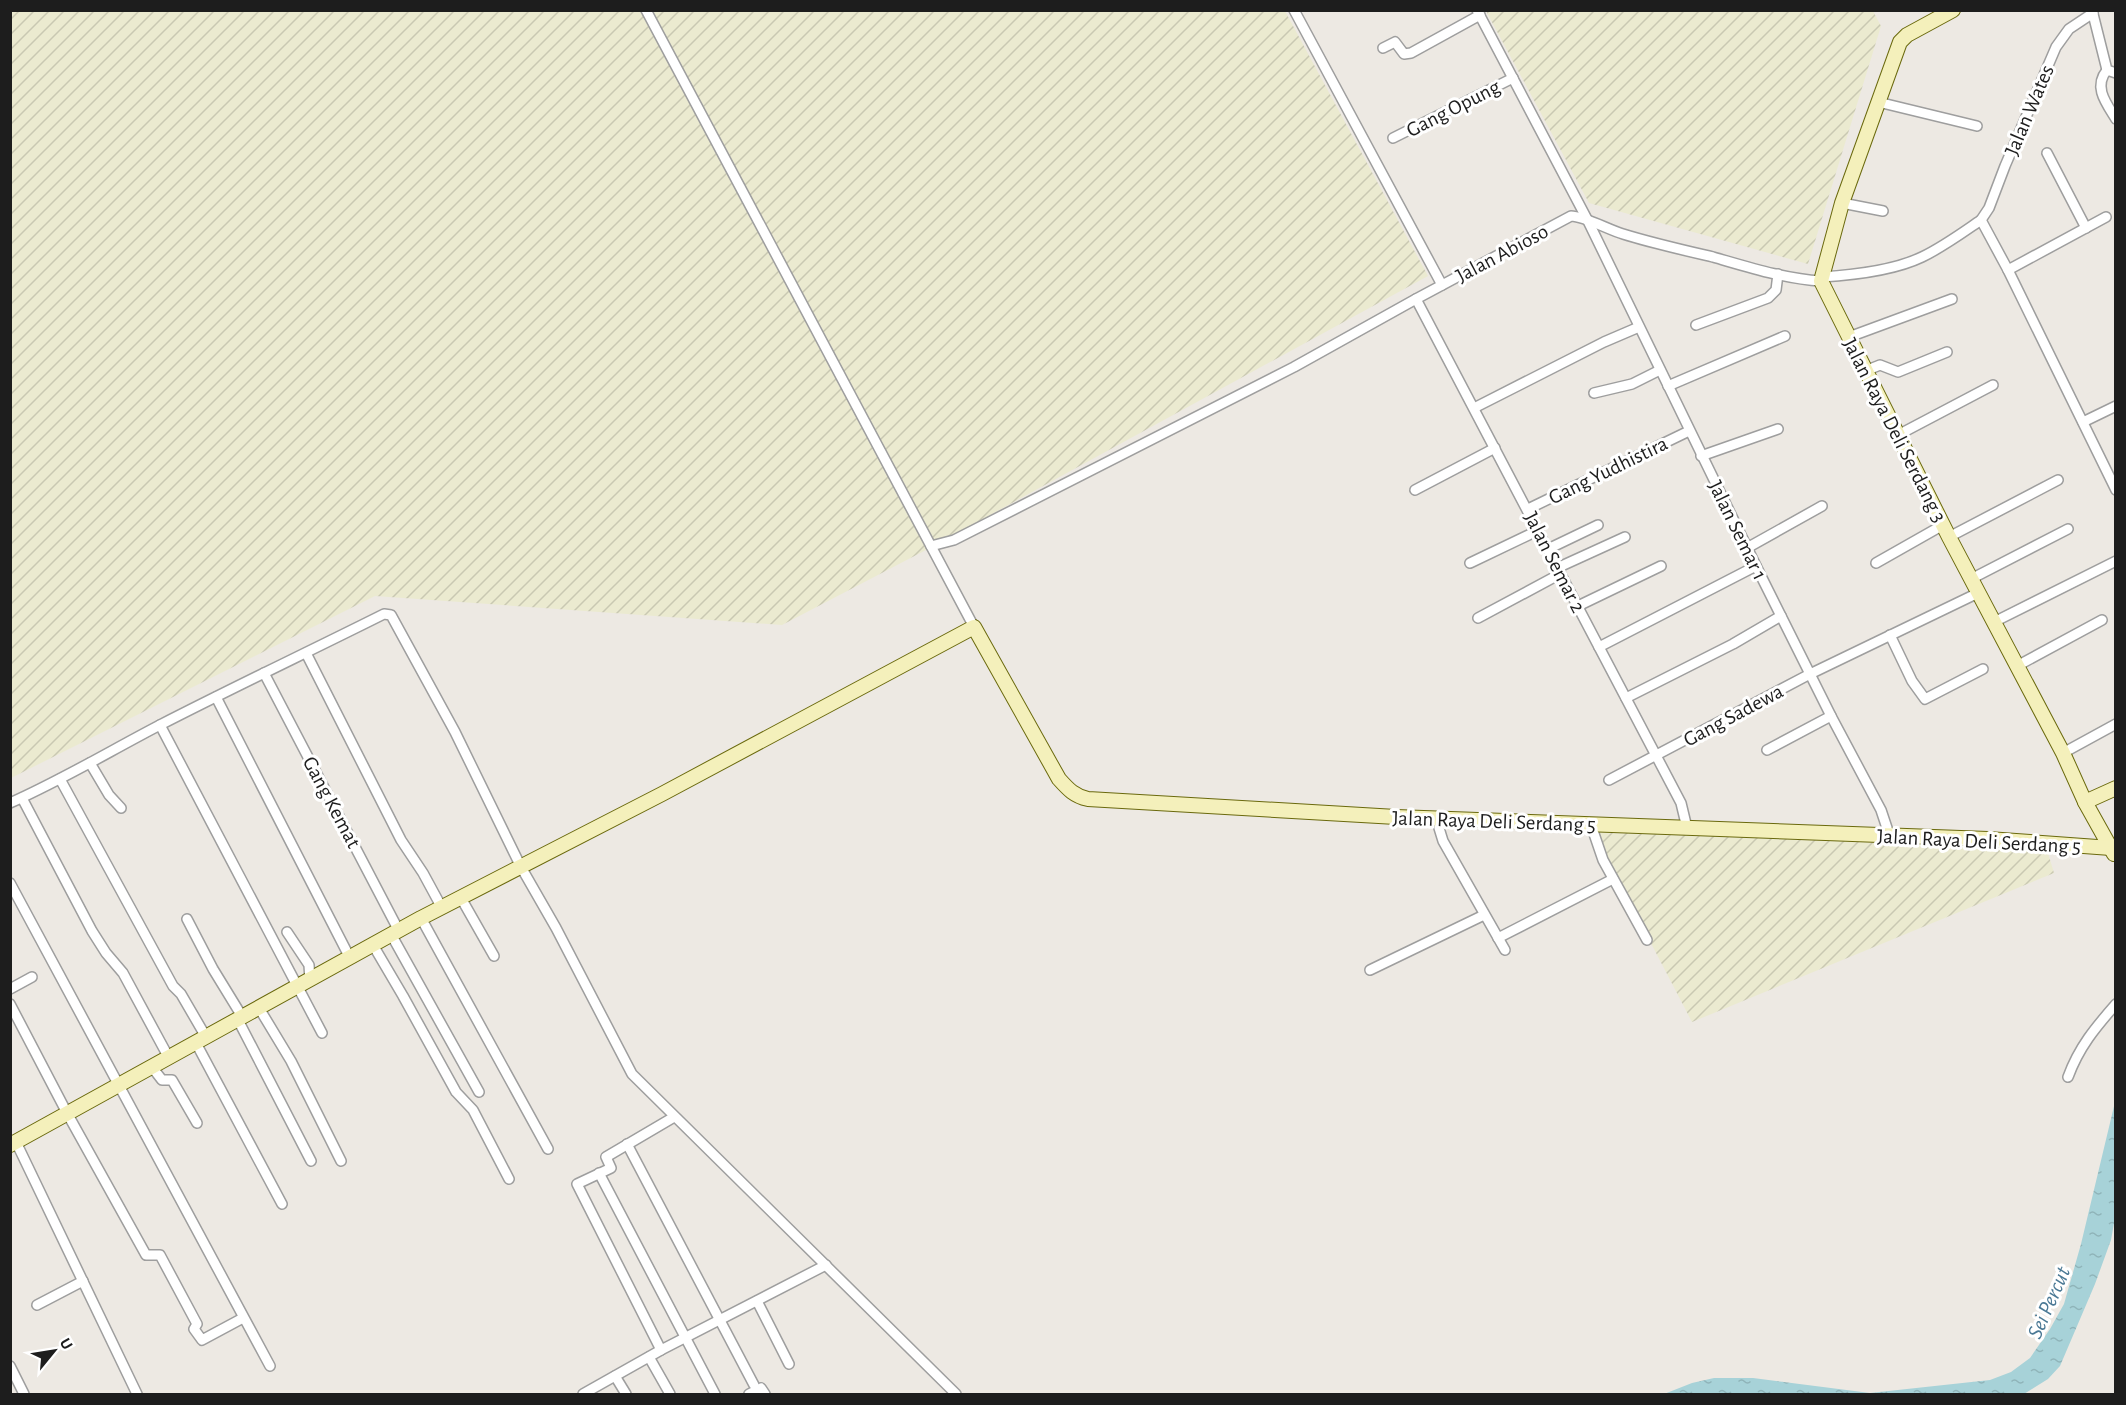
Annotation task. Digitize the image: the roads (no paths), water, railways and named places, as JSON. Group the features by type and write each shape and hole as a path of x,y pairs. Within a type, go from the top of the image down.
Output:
{"street":[{"path":"137,1395 83,1281 13,1143 421,918 662,794 974,627 646,10"},
{"path":"1294,10 1442,285"},
{"path":"1822,279 1842,203 1903,38 1953,10"},
{"path":"2093,12 2111,72 2100,80 2102,95 2115,119"},
{"name":"Jalan Wates","path":"1981,220 1989,208 2056,47 2069,28 2093,12"},
{"path":"1383,48 1395,42 1404,54 1412,53 1478,13"},
{"name":"Jalan Semar 1","path":"1478,13 1591,229 1831,717 1881,810 1890,833"},
{"name":"Gang Opung","path":"1393,138 1513,78"},
{"path":"1878,102 1977,126"},
{"path":"2047,153 2086,228"},
{"path":"1842,203 1883,211"},
{"name":"Jalan Abioso","path":"931,546 954,540 1294,368 1416,299 1571,216 1581,217 1591,229"},
{"path":"2008,270 2106,218"},
{"path":"1591,229 1623,234 1803,280 1822,279 1911,262 1945,244 1981,220 2008,270 2115,490"},
{"path":"1696,325 1768,298 1776,290 1778,274"},
{"name":"Jalan Raya Deli Serdang 3","path":"1822,279 1946,531 2113,852"},
{"name":"Jalan Semar 2","path":"1416,299 1681,803 1687,827"},
{"path":"1849,337 1952,299"},
{"path":"1474,408 1604,342 1639,327"},
{"path":"1668,386 1785,336"},
{"path":"1866,371 1880,365 1898,372 1947,352"},
{"path":"1594,393 1632,384 1660,370"},
{"path":"1898,435 1993,385"},
{"path":"2083,422 2115,406"},
{"path":"1701,456 1778,429"},
{"name":"Gang Yudhistira","path":"1528,509 1689,431"},
{"path":"1415,490 1495,448"},
{"path":"1876,562 2058,480"},
{"path":"1747,548 1822,506"},
{"path":"1548,549 1598,525"},
{"path":"1971,579 2068,529"},
{"path":"1470,563 1539,530"},
{"path":"1478,618 1559,571 1625,537"},
{"path":"1994,622 2115,561"},
{"path":"1578,606 1661,566"},
{"path":"1599,647 1756,566"},
{"name":"Gang Sadewa","path":"1609,780 1810,674 1978,593"},
{"path":"10,803 264,673 384,614 391,615 455,732 521,867 556,928 627,1068 644,1088 956,1395"},
{"path":"1626,698 1733,644 1781,616"},
{"path":"2017,666 2102,620"},
{"name":"Jalan Raya Deli Serdang 5","path":"974,627 1059,779 1069,791 1078,797 1105,801 1440,819 1890,833 1988,839 2113,852"},
{"path":"1890,635 1922,698 1938,694 1983,669"},
{"path":"306,653 401,840 423,873 442,908"},
{"name":"Gang Kemat","path":"264,673 395,933 479,1092"},
{"path":"216,697 350,958"},
{"path":"1767,750 1831,717"},
{"path":"2063,753 2115,724"},
{"path":"159,725 304,983 322,1034"},
{"path":"90,763 109,795 121,808"},
{"path":"60,779 173,986 181,994 201,1040 282,1204"},
{"path":"2085,802 2115,788"},
{"path":"22,798 92,931 106,953 123,973 169,1058"},
{"path":"1440,819 1439,828 1443,841 1504,950"},
{"path":"1591,825 1603,861 1647,940"},
{"path":"1498,938 1613,879"},
{"path":"10,883 270,1366"},
{"path":"461,898 494,956"},
{"path":"1370,970 1484,915"},
{"path":"421,918 548,1149"},
{"path":"187,919 311,1161"},
{"path":"287,932 309,965 304,983"},
{"path":"373,945 456,1092 473,1110 509,1179"},
{"path":"10,989 32,977"},
{"path":"10,1004 67,1113 146,1255 160,1255 197,1324 194,1329 202,1340 243,1318"},
{"path":"2068,1077 2076,1055 2091,1032 2115,1004"},
{"path":"259,1008 291,1061 341,1161"},
{"path":"152,1067 162,1080 172,1080 196,1124"},
{"path":"661,1350 577,1184 611,1168 606,1157 674,1117"},
{"path":"627,1144 754,1385"},
{"path":"600,1173 715,1395"},
{"path":"583,1395 661,1350 826,1265"},
{"path":"37,1305 83,1281"},
{"path":"757,1301 789,1364"},
{"path":"649,1357 670,1395"},
{"path":"10,1366 24,1395"},
{"path":"615,1376 626,1395"},
{"path":"749,1395 761,1388 765,1395"}],"water":[{"name":"Sei Percut","path":"2115,1102 2116,1212 2111,1240 2060,1366 2048,1379 2024,1394 1664,1394 1692,1383 1714,1378 1753,1378 1870,1393 1990,1380 2011,1372 2030,1358 2064,1304"}]}
